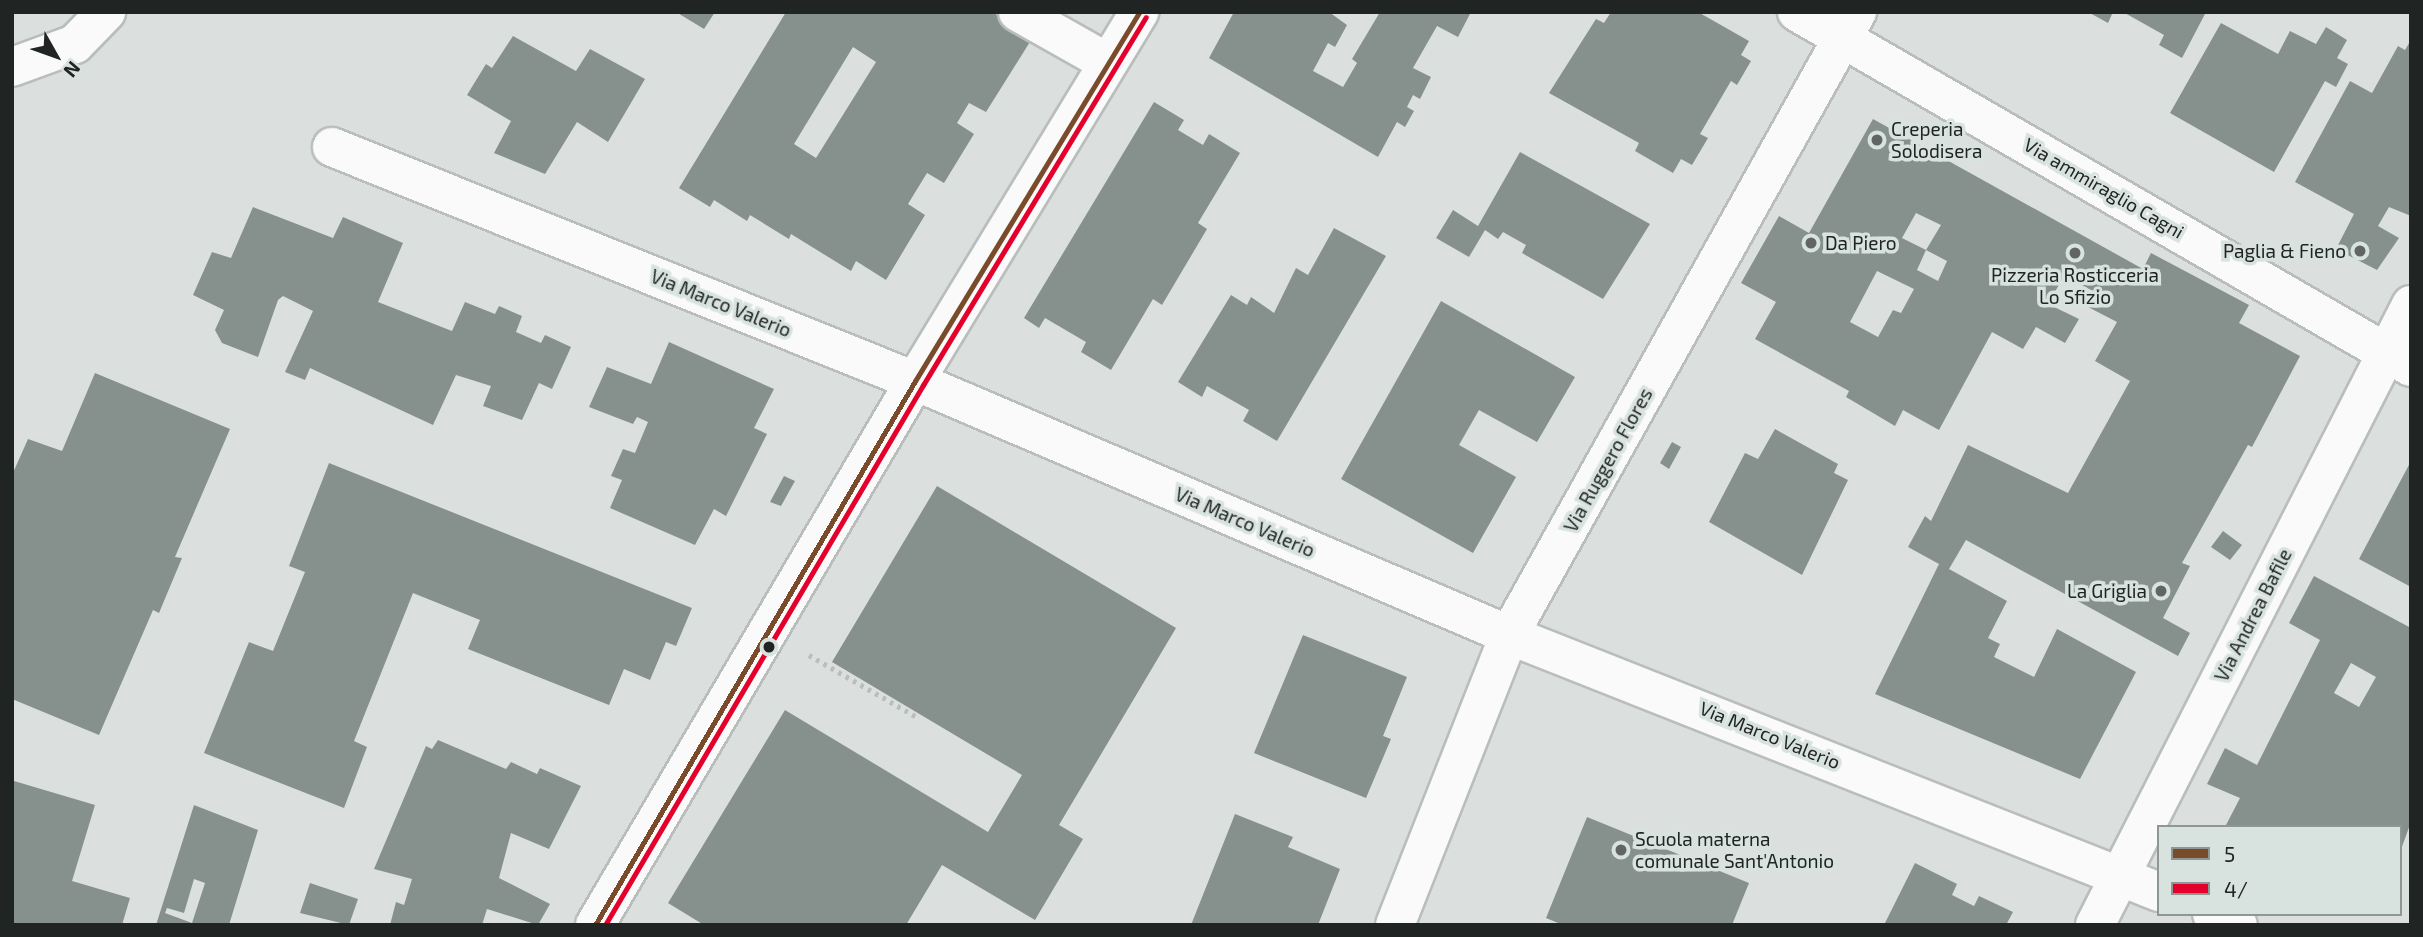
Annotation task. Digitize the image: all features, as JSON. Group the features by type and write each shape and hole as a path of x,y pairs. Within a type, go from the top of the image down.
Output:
{"street":[{"path":"12,67 75,44 106,12"},
{"path":"1018,12 1108,63"},
{"path":"595,925 915,381 1139,12"},
{"name":"Via ammiraglio Cagni","path":"1797,12 1850,25 2399,360"},
{"name":"Via Ruggero Flores","path":"1395,925 1509,635 1850,25"},
{"name":"Via Marco Valerio","path":"332,147 915,381 1509,635 2157,891"},
{"name":"Via Andrea Bafile","path":"2095,925 2399,360 2411,305"},
{"path":"2217,916 2238,925"}],"path":[{"path":"800,650 918,718"}],"building":[{"path":"676,12 715,12 704,29"},
{"path":"786,12 992,12 1033,37 986,112 969,103 957,123 974,134 944,183 927,173 908,204 925,215 886,280 856,261 851,271 791,234 789,239 750,215 747,221 714,200 710,207 679,188","holes":["853,47 876,62 816,158 794,144"]},
{"path":"1234,12 1329,12 1347,25 1335,47 1328,43 1313,71 1343,87 1357,63 1352,59 1380,12 1471,12 1458,37 1437,26 1413,68 1431,77 1420,99 1413,95 1407,107 1414,111 1405,127 1397,122 1378,157 1209,58"},
{"path":"1611,12 1698,12 1749,41 1741,55 1751,61 1737,85 1731,81 1700,134 1708,138 1692,165 1681,159 1673,173 1635,151 1639,143 1549,93 1596,19 1604,23"},
{"path":"2088,12 2113,12 2108,23"},
{"path":"2123,12 2206,12 2182,58 2159,45 2164,35"},
{"path":"2221,23 2278,54 2290,31 2316,44 2326,27 2347,40 2337,58 2348,64 2336,87 2325,81 2274,172 2170,113"},
{"path":"513,36 576,71 590,49 645,79 608,142 577,122 545,174 494,153 511,121 467,95 486,64 492,68"},
{"path":"2411,40 2411,216 2389,207 2378,226 2399,238 2377,270 2336,249 2354,214 2295,182 2350,81 2372,93 2398,46 2405,50"},
{"path":"1154,102 1184,120 1178,130 1203,145 1209,134 1240,153 1198,223 1207,229 1162,305 1153,299 1111,370 1081,352 1086,342 1045,318 1039,328 1024,318"},
{"path":"1873,119 2143,269 2151,253 2249,305 2239,323 2300,356 2252,447 2248,445 2182,563 2190,566 2163,618 2190,633 2178,656 1966,540 1949,569 2007,601 1988,638 2000,644 1994,657 2034,677 2057,629 2136,672 2080,779 1875,694 1939,564 1908,547 1925,516 1931,521 1968,445 2068,493 2130,381 2095,361 2117,322 2088,307 2095,292 2064,276 2048,304 2079,319 2065,343 2036,327 2023,349 1992,332 1939,430 1903,410 1895,426 1846,397 1849,391 1755,339 1776,302 1741,283 1779,216 1809,233","holes":["1916,213 1941,225 1926,250 1902,238","1926,250 1947,261 1938,281 1917,270","1877,271 1914,289 1901,313 1893,310 1878,337 1850,322"]},
{"path":"1520,152 1650,224 1603,299 1522,253 1526,245 1503,232 1498,239 1485,230 1469,257 1436,238 1453,210 1478,226"},
{"path":"253,207 333,238 343,217 403,243 378,302 452,331 465,302 495,314 499,306 522,316 516,332 541,343 545,335 571,347 552,389 539,383 522,420 483,406 491,386 456,375 433,425 310,368 305,380 285,372 313,311 283,296 278,300 258,357 222,343 215,330 224,310 193,295 212,252 231,258"},
{"path":"1334,228 1386,256 1277,441 1243,421 1249,410 1207,386 1202,397 1178,382 1231,295 1247,305 1251,297 1274,313 1296,268 1308,275"},
{"path":"1441,301 1575,377 1537,442 1479,410 1459,445 1516,477 1473,553 1341,479"},
{"path":"669,342 774,389 754,428 767,434 726,516 714,509 695,545 610,508 622,480 611,476 623,449 635,453 648,422 637,417 633,424 589,407 607,367 651,384"},
{"path":"95,373 230,429 175,557 182,558 159,613 153,610 99,735 12,699 12,475 28,439 62,451"},
{"path":"1775,429 1838,464 1834,473 1848,480 1802,575 1709,522 1745,453 1758,459"},
{"path":"1672,442 1681,447 1669,469 1660,463"},
{"path":"2411,461 2411,587 2359,559"},
{"path":"329,463 692,608 676,646 666,642 650,680 624,669 609,705 468,649 480,620 413,593 354,741 367,747 344,808 204,753 249,642 273,651 305,572 289,566"},
{"path":"784,476 795,481 781,506 770,502"},
{"path":"937,486 1176,628 1059,825 1083,839 1035,920 942,865 906,925 704,925 668,903 785,710 988,832 1022,775 832,662"},
{"path":"2223,531 2242,545 2230,560 2211,547"},
{"path":"2314,576 2411,628 2411,822 2402,847 2402,825 2226,825 2240,798 2207,784 2225,748 2257,765 2320,640 2289,623","holes":["2351,663 2376,677 2359,707 2334,693"]},
{"path":"1303,635 1407,677 1383,736 1391,739 1366,798 1254,753"},
{"path":"438,740 506,769 511,762 537,774 540,768 581,786 549,849 511,833 499,878 550,904 538,925 487,909 482,925 390,925 396,902 404,905 412,879 374,869 426,746 432,749"},
{"path":"14,781 95,805 72,881 130,898 122,925 12,925"},
{"path":"194,805 258,830 229,925 156,925","holes":["194,879 205,883 192,923 165,913 167,908 184,913"]},
{"path":"1235,814 1293,837 1288,847 1340,869 1318,925 1191,925"},
{"name":"Scuola materna comunale Sant'Antonio","path":"1587,817 1749,883 1732,925 1563,925 1546,918"},
{"path":"1915,863 1957,884 1952,895 1974,906 1979,896 2013,912 2006,925 1884,925"},
{"path":"310,883 358,899 349,925 300,913"}],"transit line":[{"name":"5","path":"595,925 915,381 1139,12"},
{"name":"4/","path":"605,925 923,385 1146,17"}],"place":[{"name":"Creperia Solodisera","path":"1877,140"},
{"name":"Da Piero","path":"1811,243"},
{"name":"Paglia & Fieno","path":"2360,251"},
{"name":"Pizzeria Rosticceria Lo Sfizio","path":"2075,253"},
{"name":"La Griglia","path":"2161,591"},
{"name":"Scuola materna comunale Sant'Antonio","path":"1621,850"}]}
